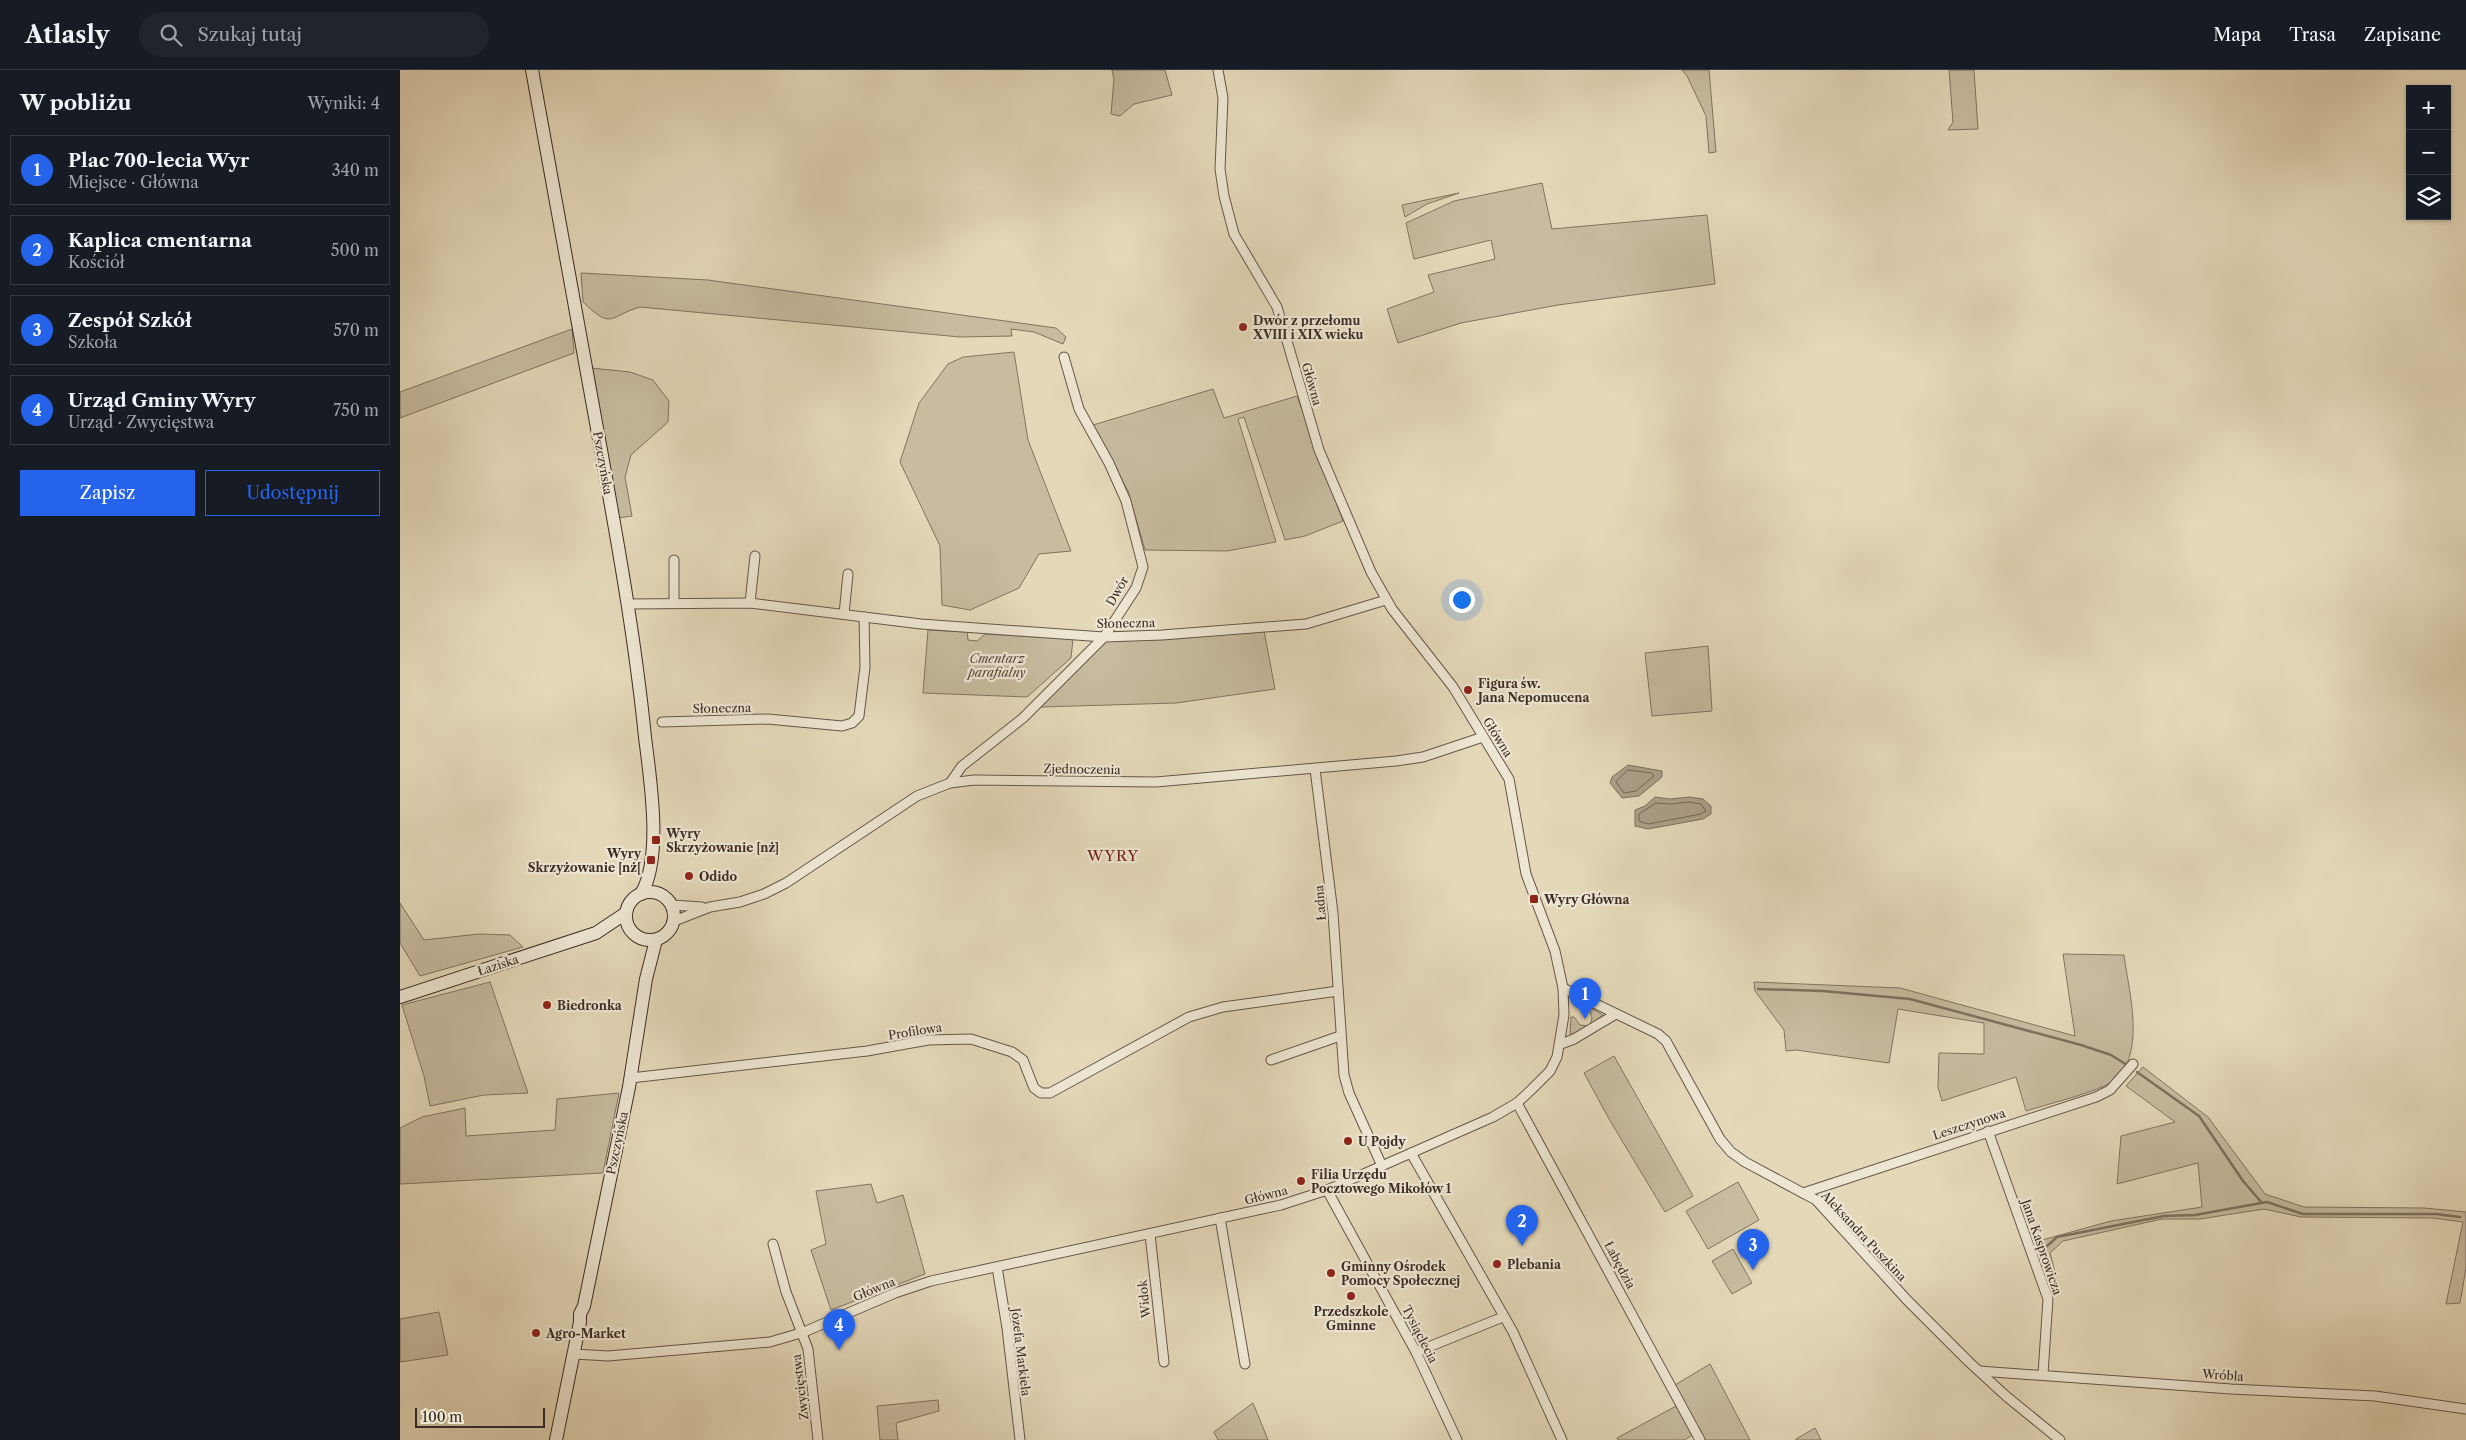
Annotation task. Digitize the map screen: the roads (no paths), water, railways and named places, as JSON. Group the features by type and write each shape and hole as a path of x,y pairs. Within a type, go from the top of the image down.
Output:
{"main road":[{"name":"Pszczyńska","path":"532,70 628,604 653,807 651,860 645,887 641,894"},
{"name":"Pszczyńska","path":"651,860 656,883 661,895"},
{"path":"651,892 661,895 672,906 674,921 668,933 656,940 635,934 626,919 626,913 630,904 641,894 651,892"},
{"name":"Łaziska","path":"400,997 596,933 626,913"},
{"name":"Łaziska","path":"596,933 635,934"},
{"name":"Pszczyńska","path":"635,934 642,948 646,979"},
{"name":"Pszczyńska","path":"556,1440 574,1354 580,1314 584,1306 631,1078 646,979 656,940"}],"street":[{"name":"Główna","path":"574,1354 608,1356 770,1342 804,1332 895,1293 931,1281 1281,1205 1327,1190 1492,1117 1517,1103 1550,1071 1561,1044 1564,1015 1563,988 1555,951 1526,874 1508,779 1453,687 1386,600 1349,524 1319,450 1277,307 1234,234 1224,196 1220,170 1223,98 1218,70"},
{"name":"Dwór","path":"950,783 962,766 1023,718 1104,637 1136,588 1143,568 1126,501 1110,463 1080,409 1064,358"},
{"path":"750,603 755,556"},
{"path":"674,560 674,603"},
{"path":"844,614 848,574"},
{"name":"Słoneczna","path":"628,604 750,603 921,624 1104,637 1162,635 1306,624 1386,600"},
{"name":"Słoneczna","path":"662,722 768,719 842,726 852,723 859,716 864,667 864,616"},
{"name":"Zjednoczenia","path":"672,906 710,907 740,902 764,894 786,883 917,796 950,783 974,780 1156,782 1315,769 1423,757 1483,737"},
{"name":"Ładna","path":"1315,769 1334,913 1340,1036 1344,1075 1349,1093 1382,1166"},
{"name":"Zjednoczenia","path":"674,921 710,907"},
{"name":"Aleksandra Puszkina","path":"1563,988 1647,1027 1666,1041 1720,1139 1731,1152 1816,1200 1907,1300 2006,1396 2060,1440"},
{"name":"Profilowa","path":"631,1078 861,1052 928,1040 971,1039 1012,1052 1023,1060 1034,1088 1041,1093 1050,1093 1189,1017 1223,1007 1338,991"},
{"path":"1561,1044 1574,1039 1616,1014"},
{"path":"1271,1060 1340,1036"},
{"name":"Leszczynowa","path":"1802,1192 2096,1097 2110,1090 2133,1064"},
{"name":"Łabędzia","path":"1517,1103 1700,1440"},
{"name":"Jana Kasprowicza","path":"1988,1131 2048,1299 2044,1374"},
{"path":"1411,1153 1525,1357 1562,1440"},
{"name":"Tysiąclecia","path":"1327,1190 1416,1352 1457,1440"},
{"path":"1220,1218 1245,1364"},
{"name":"Widok","path":"1150,1234 1164,1362"},
{"path":"773,1244 789,1300 804,1332"},
{"name":"Józefa Markiela","path":"996,1267 1007,1328 1020,1440"},
{"path":"1416,1352 1503,1317"},
{"name":"Zwycięstwa","path":"804,1332 808,1349 818,1440"},
{"name":"Wróbla","path":"1979,1370 2231,1389 2375,1396 2466,1409"}],"water":[{"path":"1628,765 1662,771 1662,777 1639,796 1622,798 1610,783 1612,777"},
{"path":"1655,797 1703,799 1711,806 1711,814 1703,819 1648,829 1635,826 1635,810 1645,806"}],"waterway":[{"path":"1758,989 1823,991 1910,999 2081,1045 2111,1055 2127,1065"},
{"path":"2137,1072 2199,1116 2243,1181 2262,1203"},
{"path":"2046,1247 2057,1237 2164,1216 2195,1215 2267,1202 2303,1214 2436,1214 2460,1217"}],"place":[{"name":"Dwór z przełomu XVIII i XIX wieku","path":"1243,327"},
{"name":"Figura św. Jana Nepomucena","path":"1468,690"},
{"name":"Wyry Skrzyżowanie [nż]","path":"656,840"},
{"name":"Wyry Skrzyżowanie [nż[","path":"651,860"},
{"name":"Odido","path":"689,876"},
{"name":"Wyry Główna","path":"1534,899"},
{"name":"Biedronka","path":"547,1005"},
{"name":"Plac 700-lecia Wyr","path":"1585,1019"},
{"name":"U Pojdy","path":"1348,1141"},
{"name":"Filia Urzędu Pocztowego Mikołów 1","path":"1301,1181"},
{"name":"Kaplica cmentarna","path":"1522,1246"},
{"name":"Plebania","path":"1497,1264"},
{"name":"Zespół Szkół","path":"1753,1270"},
{"name":"Gminny Ośrodek Pomocy Społecznej","path":"1331,1273"},
{"name":"Przedszkole Gminne","path":"1351,1296"},
{"name":"Agro-Market","path":"536,1333"},
{"name":"Urząd Gminy Wyry","path":"839,1350"}],"district":[{"name":"WYRY","path":"1113,855"}],"park label":[{"name":"Cmentarz parafialny","path":"997,665"}]}
